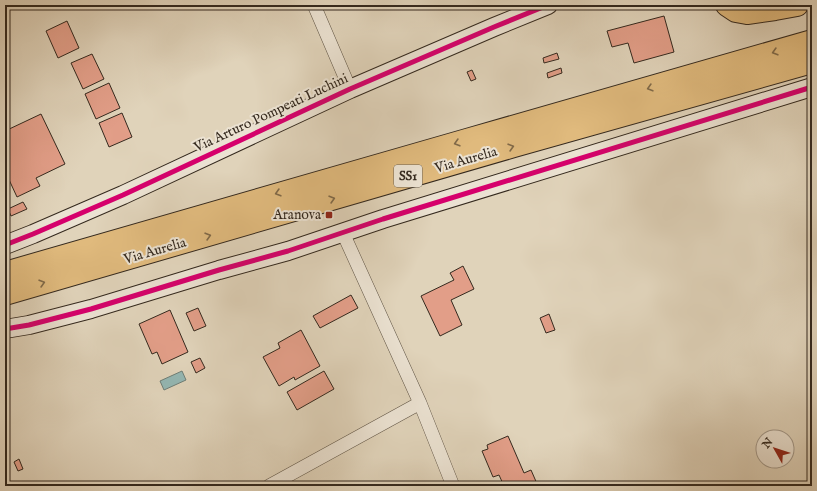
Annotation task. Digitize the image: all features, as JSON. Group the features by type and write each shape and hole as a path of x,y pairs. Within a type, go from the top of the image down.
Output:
{"highway":[{"path":"727,5 736,11 747,13 797,5"},
{"name":"Via Aurelia","path":"5,272 812,41"},
{"name":"Via Aurelia","path":"5,294 514,146 812,62"}],"street":[{"path":"314,5 350,89"},
{"name":"Via Arturo Pompeati Luchini","path":"5,245 124,194 350,89 548,5"},
{"path":"5,329 29,325 91,309 219,270 288,251 398,214 810,91"},
{"path":"343,233 420,403 453,486"},
{"path":"269,486 420,403"}],"water":[{"path":"182,371 186,380 164,390 160,381"}],"building":[{"path":"664,16 674,52 634,63 628,43 612,47 607,31"},
{"path":"67,21 79,48 58,58 46,31"},
{"path":"557,53 559,59 544,63 543,58"},
{"path":"92,54 104,79 83,89 71,63"},
{"path":"561,68 562,73 548,78 547,73"},
{"path":"472,70 476,79 471,81 467,72"},
{"path":"109,83 120,108 96,119 85,94"},
{"path":"122,113 132,137 109,147 99,123"},
{"path":"41,114 65,164 36,178 40,186 17,197 5,171 5,131"},
{"path":"23,202 27,209 11,216 8,209"},
{"path":"463,266 474,289 451,300 462,325 440,336 421,296 454,280 450,273"},
{"path":"351,295 358,308 320,328 313,316"},
{"path":"198,308 206,326 194,331 186,313"},
{"path":"170,310 188,352 162,364 157,352 152,354 139,324"},
{"path":"549,314 555,330 546,333 540,318"},
{"path":"301,330 320,366 295,380 294,377 279,386 263,357 280,348 278,343"},
{"path":"200,358 205,368 196,373 191,362"},
{"path":"324,371 334,389 297,410 287,392"},
{"path":"508,436 524,473 531,470 538,486 504,486 499,475 493,477 482,451 488,449 487,445"},
{"path":"19,459 23,469 18,471 14,462"}],"cycle path":[{"path":"5,245 123,195 350,89 548,5"},
{"path":"5,329 29,325 91,309 219,270 288,251 383,219 812,87"}],"place":[{"name":"Aranova","path":"329,215"}]}
